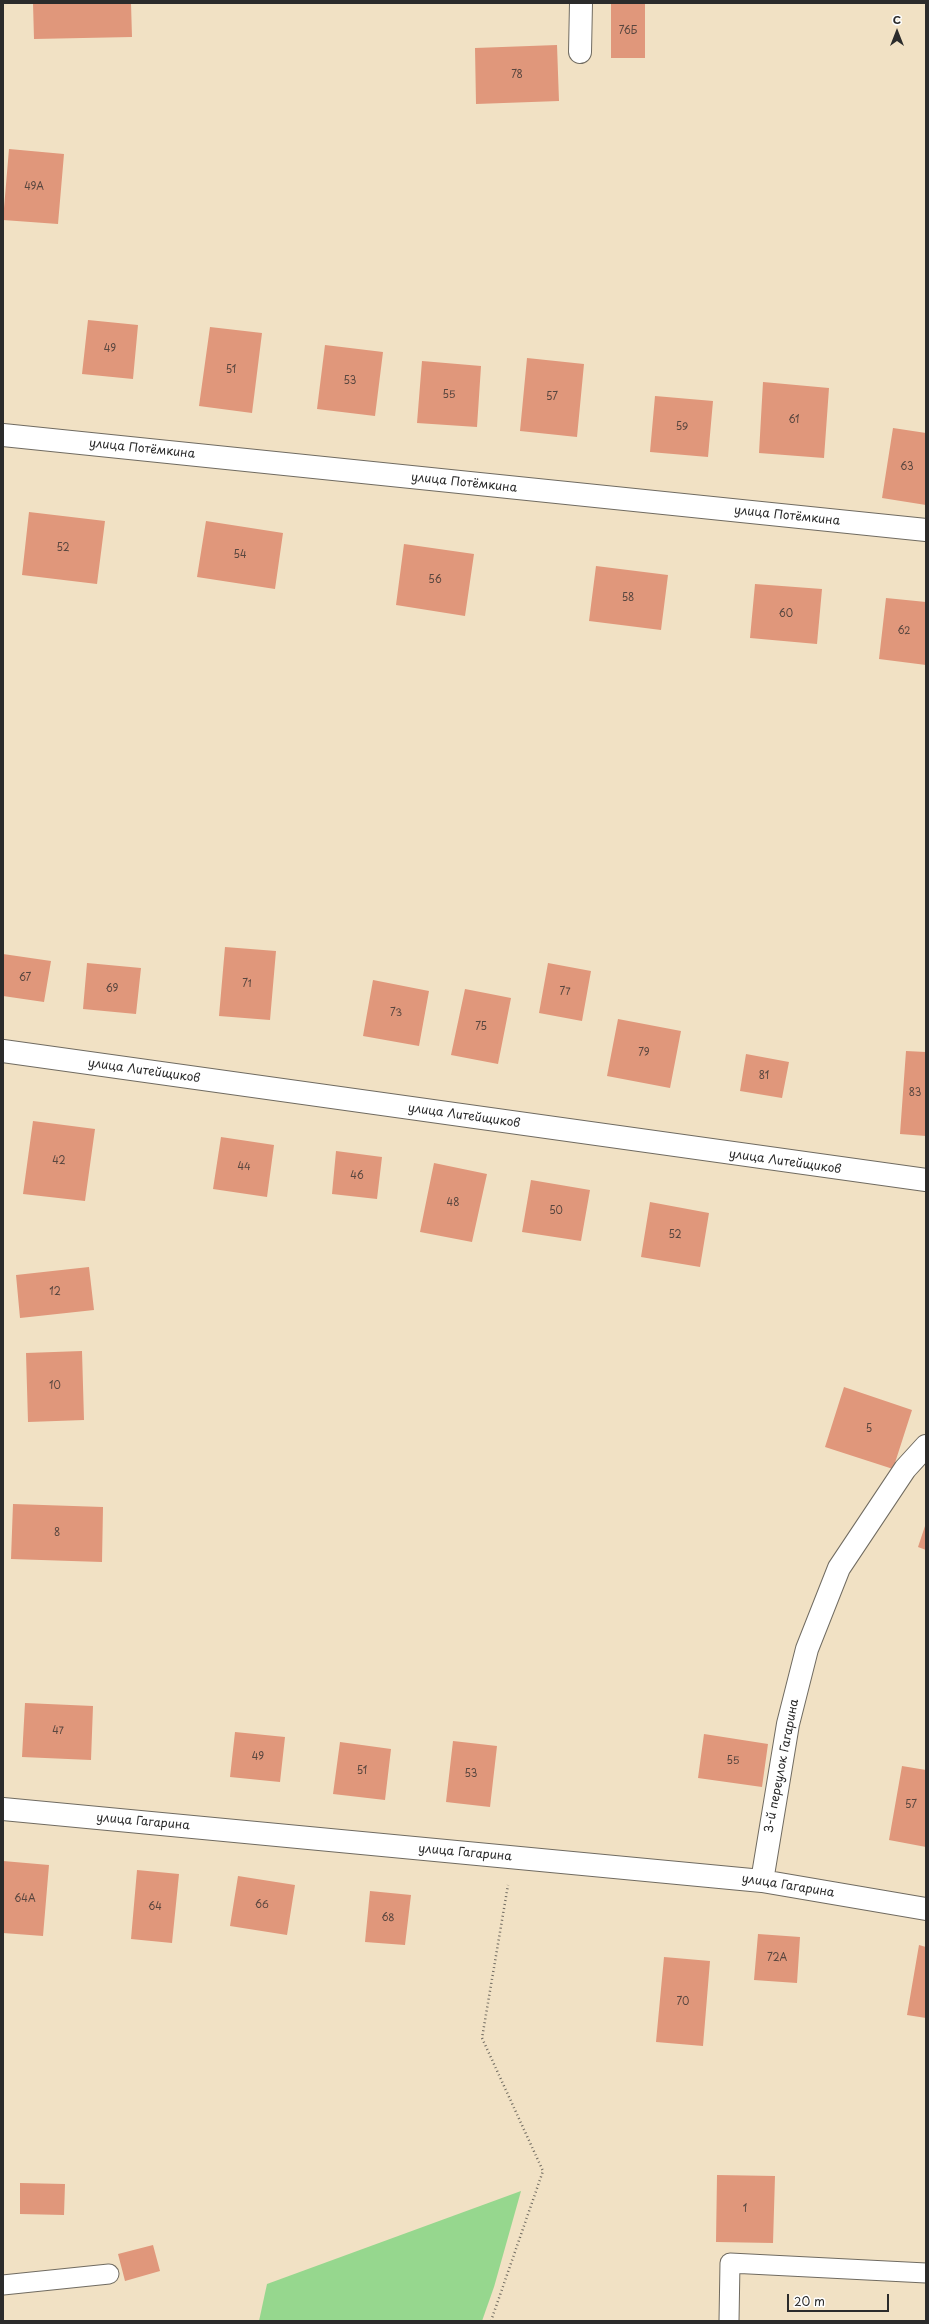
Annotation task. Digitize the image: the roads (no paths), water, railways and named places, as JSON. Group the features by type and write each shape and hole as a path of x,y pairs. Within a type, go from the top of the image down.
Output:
{"street":[{"path":"580,52 581,3"},
{"name":"улица Потёмкина","path":"3,435 926,530"},
{"name":"улица Литейщиков","path":"3,1051 926,1180"},
{"name":"3-й переулок Гагарина","path":"762,1881 788,1724 807,1649 839,1568 905,1469 926,1446"},
{"name":"улица Гагарина","path":"3,1809 762,1881 926,1909"}],"lane":[{"path":"729,2321 730,2264 926,2273"},
{"path":"3,2285 109,2274"}]}
